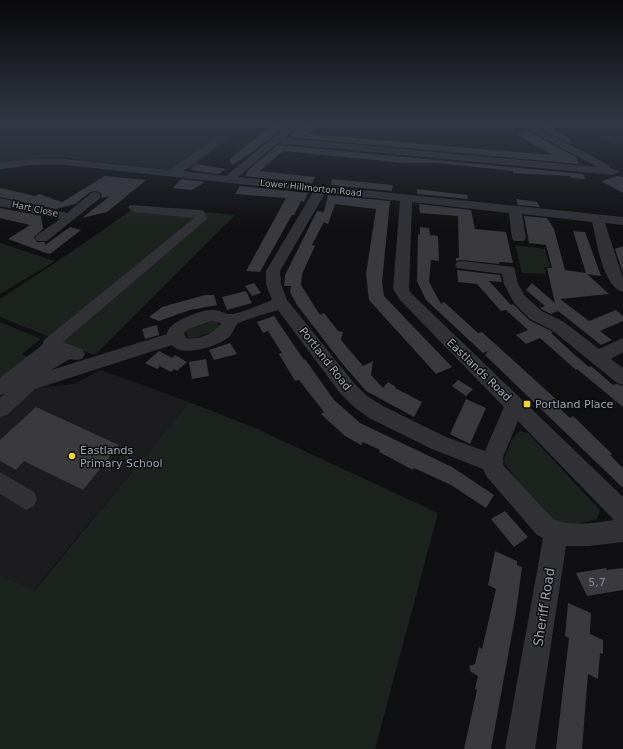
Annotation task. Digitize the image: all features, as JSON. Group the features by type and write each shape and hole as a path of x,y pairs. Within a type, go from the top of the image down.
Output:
{"street":[{"path":"173,173 193,158"},
{"path":"229,179 254,158"},
{"path":"465,158 613,172"},
{"path":"587,158 623,177"},
{"name":"Lower Hillmorton Road","path":"0,166 34,162 65,162 623,221"},
{"name":"Portland Road","path":"321,189 273,271 272,279 274,290 281,303 347,388 360,401 376,412 439,443 492,463"},
{"name":"Hart Close","path":"42,238 95,196"},
{"name":"Eastlands Road","path":"406,198 401,289 405,296 515,404 623,514"},
{"name":"Hart Close","path":"0,202 70,216"},
{"path":"101,362 50,344 201,220 200,214 134,208"},
{"path":"515,209 519,238"},
{"path":"597,218 614,278 623,287"},
{"path":"462,265 509,270 511,284 519,299 536,316 558,326 599,357 623,378"},
{"path":"230,320 228,328 222,334 204,341 184,345 179,342 175,332 182,325 212,315 230,320 281,303"},
{"path":"7,392 177,337"},
{"path":"599,357 623,344"},
{"path":"29,384 61,348"},
{"path":"0,409 7,392 61,348"},
{"path":"515,404 493,457 492,463 494,470 545,527 566,535 582,535 623,530"},
{"path":"0,482 26,499"},
{"name":"Sheriff Road","path":"520,749 556,532"}],"shaded area":[{"path":"0,158 204,158 190,169 172,170 67,158 37,159 0,163"},
{"path":"137,206 235,215 95,355 58,343 52,338 0,317 0,299 67,255"},
{"path":"0,243 55,261 0,294"},
{"path":"515,245 545,249 550,267 544,267 546,274 522,273"},
{"path":"216,320 221,329 189,340 185,330"},
{"path":"0,322 41,339 22,354 32,359 0,384"},
{"name":"Eastlands Primary School","path":"101,370 189,402 34,590 0,575 0,394 17,402 37,388 74,384"},
{"path":"189,402 255,428 438,513 375,749 0,749 0,575 35,590"},
{"path":"519,431 528,433 600,510 597,519 576,525 564,525 556,522 548,516 530,498 503,461 512,440"}],"building":[{"path":"231,158 243,158 232,165 229,160"},
{"path":"262,158 274,158 260,171 315,177 312,183 245,176 249,169"},
{"path":"353,158 414,158 583,174 585,179 571,178 570,176 513,173 513,171 438,163 403,163"},
{"path":"514,158 576,158 579,164"},
{"path":"196,164 226,169 218,174 190,170"},
{"path":"105,176 146,180 107,212 82,218 110,196 101,198 102,195 100,192 90,192 75,204 56,209 0,197 0,188 35,196 39,194 62,202"},
{"path":"617,176 623,177 623,193 601,181"},
{"path":"181,179 205,182 192,190 173,188"},
{"path":"332,179 393,185 392,191 331,185"},
{"path":"240,186 308,193 304,202 301,201 294,215 292,215 260,272 246,271 286,198 235,194"},
{"path":"417,189 467,195 468,199 417,194"},
{"path":"328,195 390,201 382,282 384,296 452,367 436,374 369,300 366,274 376,209 335,204 328,224 324,222 312,245 315,246 302,274 301,285 320,315 324,313 338,331 343,332 341,340 363,366 373,361 371,375 383,388 388,382 396,387 395,388 422,402 414,417 366,391 341,362 297,305 290,292 291,286 284,286 285,275 317,211 324,212"},
{"path":"516,199 537,202 540,207 518,205"},
{"path":"419,204 471,210 475,229 506,232 513,263 499,262 499,264 462,260 456,261 456,258 459,258 458,216 420,213"},
{"path":"0,208 41,216 43,229 34,237 37,242 45,242 45,245 70,227 81,230 50,254 46,253 8,239 30,225 0,218"},
{"path":"524,216 547,218 554,229 565,270 586,273 573,231 585,232 601,276 587,274 609,294 560,299 589,321 616,310 623,316 623,321 600,331 612,340 601,345 558,311 551,314 540,308 545,306 526,290 532,283 555,303 547,268 552,268 546,245 529,243"},
{"path":"420,227 429,228 430,235 438,236 439,261 431,260 429,282 441,304 444,302 478,333 482,332 557,400 553,402 570,418 573,416 612,454 610,455 623,468 623,488 485,355 488,351 483,353 426,300 417,281 418,234 420,235"},
{"path":"623,246 623,273 615,249"},
{"path":"457,270 500,275 502,282 489,281 511,305 513,304 529,320 553,332 551,333 576,356 589,367 591,366 613,385 616,384 623,386 623,407 577,369 576,370 540,338 526,344 516,335 528,330 506,310 501,311 477,284 458,282"},
{"path":"254,283 261,293 252,296 245,286"},
{"path":"246,291 252,303 227,310 222,297"},
{"path":"205,295 214,295 217,305 190,310 159,321 149,317 162,307"},
{"path":"274,316 334,400 360,423 452,467 494,495 486,508 451,485 414,468 413,470 379,452 380,450 363,442 361,445 345,436 321,414 324,412 299,380 295,381 279,354 282,353 268,331 263,333 257,322"},
{"path":"157,325 159,335 145,339 142,329"},
{"path":"230,343 237,354 214,360 209,350"},
{"path":"159,351 172,358 175,355 187,362 177,371 174,369 171,372 160,366 157,369 145,363"},
{"path":"206,359 209,376 192,379 189,362"},
{"path":"458,380 473,389 466,396 452,386"},
{"path":"466,399 486,408 470,444 450,434"},
{"path":"36,407 119,445 83,490 24,461 16,470 0,461 0,440"},
{"path":"505,511 528,537 514,547 491,519"},
{"path":"495,551 517,561 517,565 522,567 516,612 491,749 464,749 477,690 475,689 478,676 471,672 469,666 475,664 479,647 482,649 496,589 488,585"},
{"path":"606,568 607,570 623,568 623,590 587,596 576,573"},
{"path":"568,603 591,613 590,634 603,640 603,654 600,653 598,679 588,674 582,749 556,749 569,638 565,636"}],"place":[{"name":"Portland Place","path":"527,404"},
{"name":"Eastlands Primary School","path":"72,456"}]}
